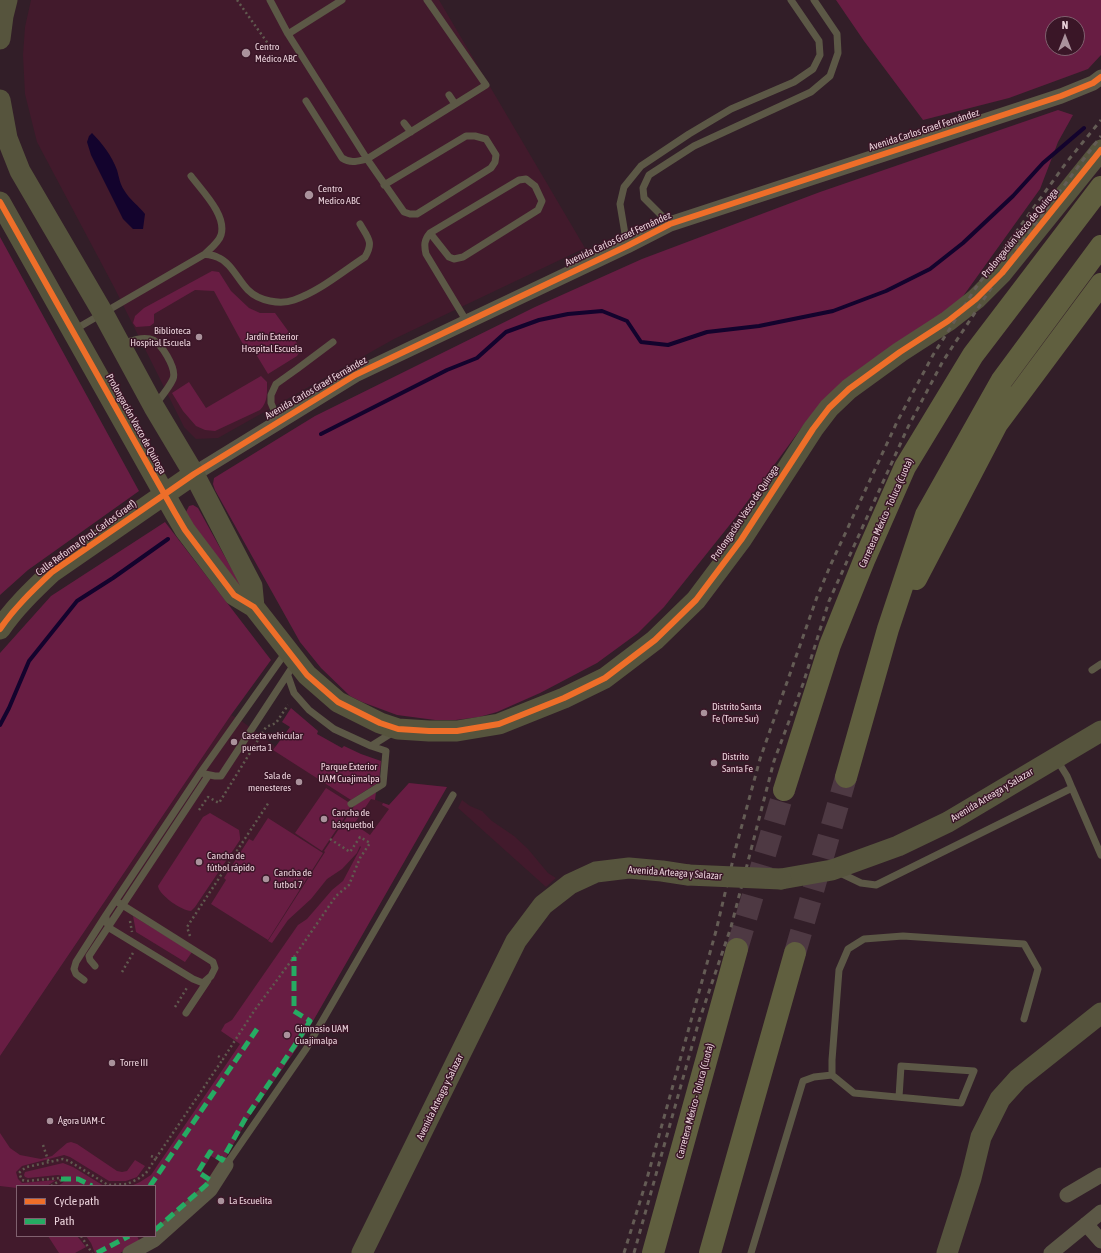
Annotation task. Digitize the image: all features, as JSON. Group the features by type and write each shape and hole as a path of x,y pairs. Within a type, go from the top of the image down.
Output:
{"highway":[{"name":"Carretera México - Toluca (Cuota)","path":"784,790 830,645 865,558 905,467 973,355 1101,187"},
{"path":"846,777 888,629 926,516 1002,380 1101,246"},
{"path":"888,629 926,560 996,424 1101,284"},
{"name":"Carretera México - Toluca (Cuota)","path":"653,1253 738,949"},
{"path":"710,1253 795,953"}],"street":[{"path":"0,39 7,0"},
{"name":"Avenida Carlos Graef Fernández","path":"194,474 355,375 627,246 670,224 1061,96 1093,83 1101,77"},
{"path":"0,100 7,138 20,171 103,313 154,407 194,474 252,586 254,607"},
{"name":"Prolongación Vasco de Quiroga","path":"0,202 185,530 234,595 254,607 290,662 338,702 374,721 398,729 457,731 499,724 564,698 606,678 655,640 696,600 741,540 809,435 829,408 849,389 900,352 948,321 981,294 1002,273 1101,150"},
{"name":"Calle Reforma (Prol. Carlos Graef)","path":"0,629 7,618 52,572 194,474"},
{"name":"Avenida Arteaga y Salazar","path":"362,1253 516,941 543,905 570,884 596,872 629,868 688,875 781,879 832,870 898,846 948,822 1101,731"},
{"path":"947,1253 971,1178 981,1137 1000,1100 1018,1079 1101,1013"},
{"path":"1066,1041 1101,1030"},
{"path":"130,1253 154,1240 210,1190 226,1165"},
{"path":"1067,1195 1101,1175"},
{"path":"1051,1253 1101,1212"},
{"path":"1086,1224 1101,1241"}],"lane":[{"path":"270,0 288,34 367,159 384,185 404,212 417,214 491,168 495,162 496,155 486,139 475,136 466,136 384,185"},
{"path":"288,34 342,0"},
{"path":"306,101 342,158 347,162 356,162 367,159 486,85 427,0"},
{"path":"627,246 620,204 624,187 641,166 689,134 731,109 794,82 813,69 820,55 819,41 791,0"},
{"path":"670,224 644,198 643,188 649,175 694,146 811,92 830,76 838,53 837,34 814,0"},
{"path":"449,95 455,104"},
{"path":"404,123 411,132"},
{"path":"72,331 205,254 221,237 223,225 218,211 191,176"},
{"path":"430,233 449,257 454,259 463,257 538,210 542,201 535,186 526,179 519,180 430,233 425,238 424,247 426,254 467,322"},
{"path":"205,254 218,257 229,266 249,291 262,298 279,302 293,300 314,290 365,257 370,249 370,242 360,224"},
{"path":"120,344 140,339 150,339 158,342 173,368 173,379 154,407"},
{"path":"279,422 271,403 271,395 276,384 333,342"},
{"path":"290,662 294,694 309,710 334,729 371,746 386,751 383,784 351,804"},
{"path":"95,966 90,960 89,956 201,772 277,667 290,662"},
{"path":"201,772 208,776 221,776 290,662"},
{"path":"1092,670 1101,664"},
{"path":"371,746 398,729"},
{"path":"1055,757 1067,776 1101,855"},
{"path":"84,980 76,974 74,968 76,962 106,915 120,903 208,776"},
{"path":"832,870 861,883 876,885 1072,788"},
{"path":"226,1165 306,1049 453,795"},
{"path":"120,903 213,962 215,965 216,968 186,1014"},
{"path":"106,915 106,922 110,929 193,979 203,983 211,976"},
{"path":"832,1075 839,970 848,949 864,939 903,936 1024,944 1038,969 1024,1019"},
{"path":"751,1253 803,1081 814,1077 832,1075 854,1093 961,1103 974,1071 901,1066 899,1097"}],"path":[{"path":"237,0 270,45"},
{"path":"195,816 208,797 219,803 266,728 276,723 288,705"},
{"path":"196,951 187,928 270,802"},
{"path":"53,1185 61,1180 60,1178 22,1180 19,1173 24,1168 63,1159 70,1161 108,1185 126,1184 138,1180 146,1173 254,1011 290,963 336,896 349,885 360,858 370,843 360,837 350,852 330,839"},
{"path":"122,972 142,939 132,932 128,911 129,909"},
{"path":"175,1007 193,979"},
{"path":"218,1056 223,1059"},
{"path":"43,1145 49,1163"},
{"path":"151,1156 156,1158"},
{"path":"82,1237 92,1253"}],"shaded area":[{"name":"Centro Medico ABC","path":"31,0 439,0 585,248 394,339 218,438 196,439 184,427 114,287 37,142 25,94 23,55 25,27"},
{"path":"92,133 110,155 126,193 145,214 143,229 133,229 123,219 91,155 87,142"},
{"path":"231,715 239,719 296,762 371,798 389,805 409,783 447,787 299,1045 247,1120 208,1187 156,1187 156,1185 16,1185 16,1237 150,1237 120,1253 0,1253 0,1056"},
{"path":"462,800 470,806 482,811 492,821 514,836 528,849 548,873 556,878 546,887 458,808"}],"green space":[{"path":"836,0 1101,0 1101,55 1088,69 1009,98 923,120 864,41"},
{"path":"1058,110 1073,115 1058,142 1040,189 956,306 805,423 736,517 664,607 638,633 597,663 540,693 497,712 479,717 456,720 435,720 397,715 350,696 321,668 300,642 215,490 213,484 214,478 315,416 535,307 642,259 820,192"},
{"path":"0,237 139,491 28,570 0,595"},
{"name":"Jardín Exterior Hospital Escuela","path":"212,271 219,272 231,291 249,308 260,313 275,313 299,346 300,351 297,356 268,374 251,346 245,348 214,291 195,290 154,314 154,323 150,326 136,327 133,323 135,316 144,308"},
{"name":"Jardín Exterior Hospital Escuela","path":"261,376 267,382 266,397 263,407 260,410 215,431 205,430 196,426 183,411 172,393 189,382 206,408"},
{"path":"193,505 198,508 245,593 197,532 186,512 189,506"},
{"path":"165,522 271,660 231,715 0,1056 0,653 51,596"},
{"name":"Parque Exterior UAM Cuajimalpa","path":"291,708 318,731 317,734 342,748 344,746 381,761 379,782 351,800 273,750 290,727 282,722"},
{"path":"409,783 447,787 301,1042 247,1120 223,1163 211,1156 202,1171 213,1179 156,1232 156,1185 133,1185 151,1175 240,1044 221,1031 225,1024 232,1020 298,925 307,919 332,890 343,881 361,847 360,846 357,853 342,869 327,879 311,899 288,920 272,943 268,941 325,852 324,851 355,805 376,792 375,800 371,799 354,824 370,835 389,809 382,805 383,803 389,805"},
{"name":"Cancha de básquetbol","path":"326,788 353,805 322,851 295,833"},
{"name":"Cancha de fútbol rápido","path":"210,813 239,830 240,840 191,911 182,908 167,898 159,890 158,886 203,817"},
{"name":"Cancha de futbol 7","path":"268,818 323,853 268,940 211,904 226,880 224,878 249,839 253,841"},
{"path":"133,916 192,952 185,962 136,932"},
{"path":"0,1133 10,1148 20,1155 41,1159 52,1156 67,1143 71,1142 77,1144 117,1171 127,1171 135,1160 145,1166 137,1177 126,1181 109,1181 70,1157 64,1155 22,1166 16,1172 18,1179 22,1183 56,1180 48,1185 16,1185 16,1188 0,1186"},
{"path":"63,1163 73,1167 102,1185 59,1185 65,1181 63,1176 58,1175 28,1178 24,1175 25,1172"},
{"path":"49,1237 78,1237 86,1247 75,1253 59,1253"},
{"path":"87,1237 138,1237 140,1242 120,1253 95,1253"}],"waterway":[{"path":"321,434 447,370 477,358 506,332 539,320 568,314 602,311 627,321 641,342 668,345 707,332 759,326 833,311 886,291 930,269 963,243 1013,196 1043,163 1084,128"},
{"path":"0,725 29,661 77,601 113,578 168,539"}],"tunnel":[{"path":"795,953 846,777"},
{"path":"737,949 784,790"}],"railway":[{"path":"624,1253 646,1182 716,931 736,847 760,759 817,597 897,422 933,355 975,289 1066,163 1101,120"},
{"path":"634,1253 699,1021 731,927 774,761 803,684 829,601 908,427 943,361 1019,246 1101,136"}],"marked path":[{"path":"156,1229 210,1180 198,1172 210,1152 222,1160 245,1119 310,1021 294,1011 294,957"},
{"path":"151,1185 257,1029"},
{"path":"61,1179 78,1179 90,1185"},
{"path":"97,1253 127,1237"}],"cycle path":[{"path":"0,629 18,606 52,572 194,474 355,375 627,246 670,224 1061,96 1093,83 1101,77"},
{"path":"0,202 185,530 234,595 254,607 307,675 338,702 380,723 398,729 457,731 499,724 564,698 605,678 655,640 696,600 741,540 813,429 829,408 849,389 900,352 948,321 976,299 1002,273 1101,150"}],"place":[{"name":"Centro Médico ABC","path":"246,53"},
{"name":"Centro Medico ABC","path":"309,195"},
{"name":"Biblioteca Hospital Escuela","path":"199,337"},
{"name":"Distrito Santa Fe (Torre Sur)","path":"704,713"},
{"name":"Caseta vehicular puerta 1","path":"234,742"},
{"name":"Distrito Santa Fe","path":"714,763"},
{"name":"Sala de menesteres","path":"299,782"},
{"name":"Cancha de básquetbol","path":"324,819"},
{"name":"Cancha de fútbol rápido","path":"199,862"},
{"name":"Cancha de futbol 7","path":"266,879"},
{"name":"Gimnasio UAM Cuajimalpa","path":"287,1035"},
{"name":"Torre III","path":"112,1063"},
{"name":"Ágora UAM-C","path":"50,1121"},
{"name":"La Escuelita","path":"221,1201"}]}
